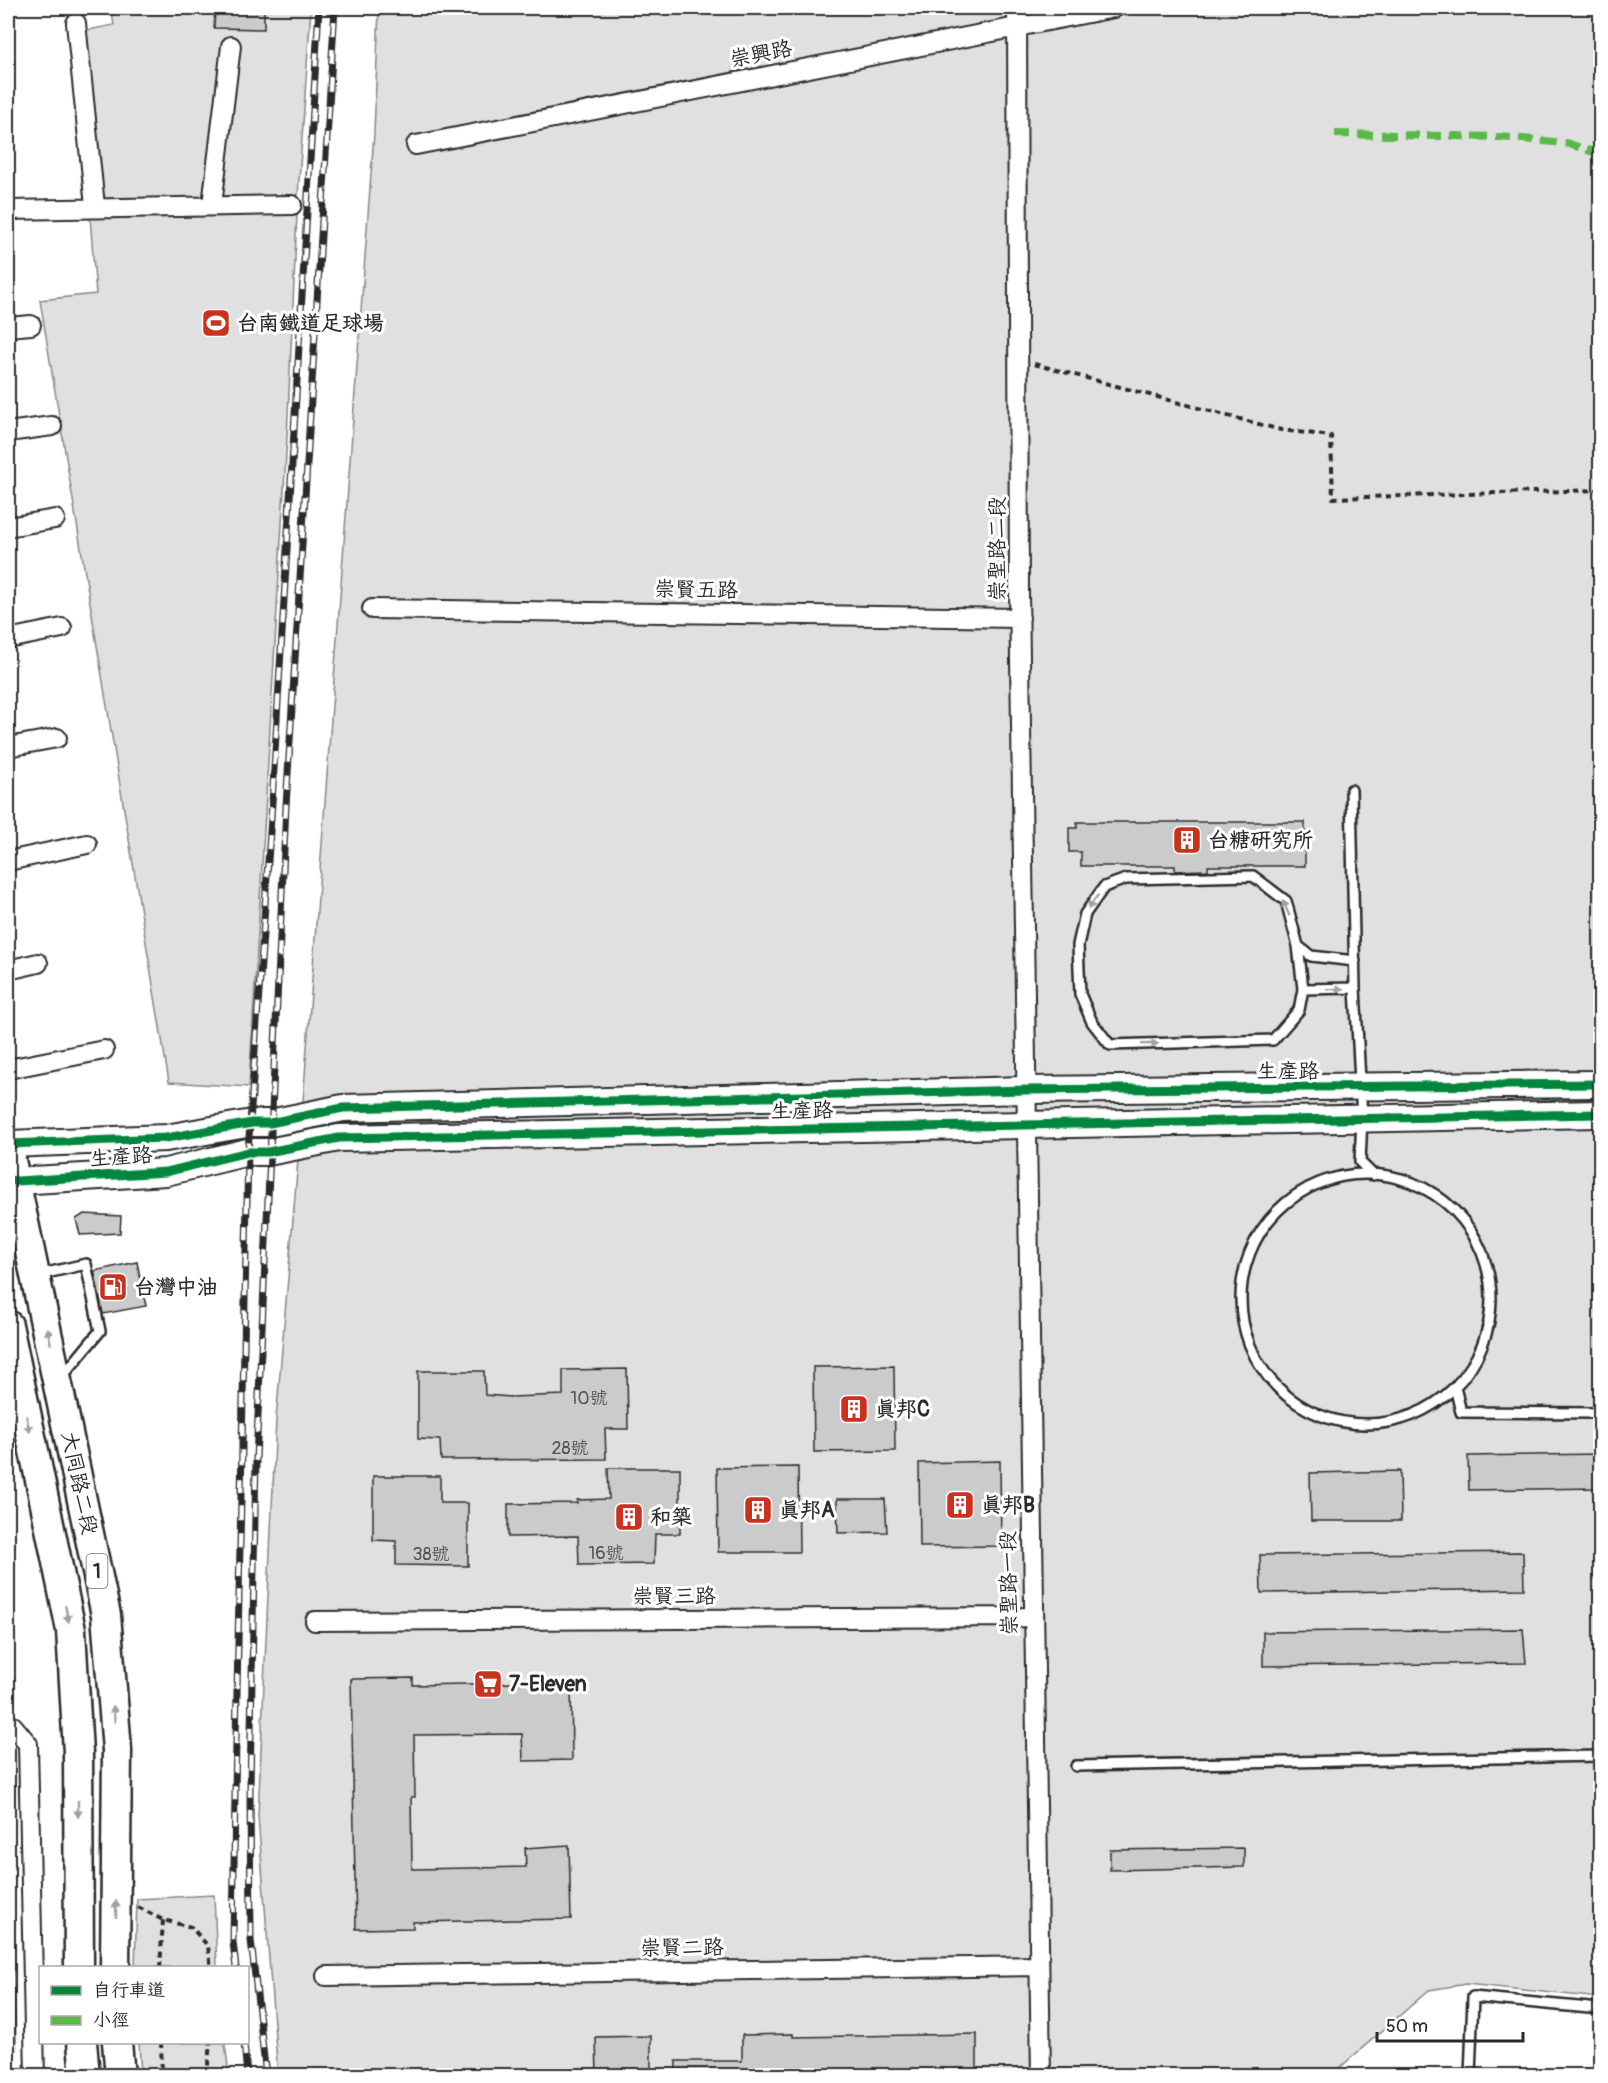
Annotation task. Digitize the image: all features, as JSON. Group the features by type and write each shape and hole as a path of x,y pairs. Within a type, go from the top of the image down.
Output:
{"main road":[{"name":"大同路二段","path":"8,1145 12,1180 36,1275 106,1615 117,1750 115,1966"},
{"name":"大同路二段","path":"8,1325 71,1630 78,1753 79,1966"},
{"path":"82,2044 85,2076"},
{"path":"117,2044 120,2076"}],"street":[{"name":"崇聖路二段","path":"1017,8 1020,618 1027,1090"},
{"name":"崇興路","path":"416,145 1114,8"},
{"path":"76,23 95,206"},
{"path":"212,205 231,46"},
{"path":"8,210 95,206 292,205"},
{"path":"8,327 31,325"},
{"path":"8,432 52,426"},
{"path":"8,527 55,519"},
{"name":"崇賢五路","path":"372,609 1020,618"},
{"path":"8,639 62,628"},
{"path":"8,747 57,738"},
{"path":"8,861 87,844"},
{"path":"8,970 38,963"},
{"path":"8,1069 104,1050"},
{"name":"生產路","path":"8,1145 166,1138 252,1123 270,1123 343,1108 1027,1090 1360,1089 1600,1084"},
{"name":"崇聖路一段","path":"1027,1090 1032,1617 1041,2076"},
{"name":"生產路","path":"12,1180 166,1172 248,1152 268,1152 339,1138 1600,1114"},
{"name":"崇賢三路","path":"315,1621 1032,1617"},
{"path":"8,1726 13,1726 28,1744 35,2076"},
{"name":"崇賢二路","path":"326,1976 1038,1966"}],"lane":[{"path":"1351,790 1354,961 1362,1118 1360,1162 1373,1175"},
{"path":"1253,876 1286,901 1298,946 1303,989 1299,1010 1273,1041 1110,1045 1092,1022 1080,994 1078,945 1085,914 1104,887 1126,879 1253,876"},
{"path":"1298,946 1311,956 1354,961"},
{"path":"1303,989 1355,988"},
{"path":"1362,1174 1373,1175 1402,1179 1439,1196 1468,1224 1486,1260 1493,1299 1486,1339 1468,1375 1455,1387 1438,1403 1402,1420 1362,1425 1320,1416 1283,1394 1256,1361 1242,1321 1242,1278 1256,1238 1283,1204 1320,1182 1362,1174"},
{"path":"36,1275 86,1263 100,1331 58,1381"},
{"path":"1455,1387 1461,1412 1600,1413"},
{"path":"1076,1766 1600,1756"},
{"path":"1470,2076 1473,1997 1600,2009"}],"path":[{"path":"1019,360 1281,430 1331,436 1333,498 1600,490"},
{"path":"137,1907 163,1920 191,1927 208,1946 211,1966"},
{"path":"160,1966 163,1920"},
{"path":"161,2044 162,2076"},
{"path":"207,2076 210,2044"}],"shaded area":[{"path":"111,8 311,8 298,195 101,199 83,31 114,25"},
{"path":"379,8 1600,8 1600,1998 1466,1984 1429,1990 1336,2071 1310,2075 278,2076 258,1816 276,1420 304,1089 374,133"},
{"path":"145,213 297,214 287,437 249,1087 169,1082 40,300 96,294 90,217"},
{"path":"8,1793 17,2075 17,2076 8,2075"},
{"path":"214,1895 217,1966 135,1966 137,1899"},
{"path":"139,2044 225,2044 229,2075 141,2075"}],"building":[{"path":"215,8 264,8 264,29 214,28"},
{"name":"台糖研究所","path":"1077,822 1305,822 1305,866 1208,866 1208,870 1175,871 1175,866 1081,866 1081,852 1069,852 1069,828 1077,828"},
{"path":"84,1214 121,1216 120,1233 80,1235 76,1219"},
{"path":"137,1262 146,1306 103,1314 94,1271"},
{"name":"真邦C","path":"894,1366 895,1451 814,1452 813,1367"},
{"path":"627,1369 628,1429 605,1429 606,1459 441,1460 440,1440 418,1439 418,1371 484,1371 485,1395 511,1397 563,1395 563,1370"},
{"path":"1600,1454 1600,1488 1469,1490 1468,1456"},
{"name":"真邦B","path":"1000,1461 1001,1546 920,1547 919,1463"},
{"name":"真邦A","path":"798,1467 799,1552 718,1552 717,1468"},
{"name":"和築","path":"608,1468 680,1468 680,1534 655,1534 654,1564 579,1565 578,1536 508,1537 508,1504 577,1503 577,1500 609,1499"},
{"path":"1400,1471 1401,1521 1311,1521 1310,1473"},
{"path":"373,1476 440,1476 440,1503 468,1503 468,1566 396,1565 396,1541 373,1540"},
{"path":"837,1499 885,1499 887,1532 838,1533"},
{"path":"1523,1552 1524,1589 1261,1593 1260,1555"},
{"path":"1523,1629 1526,1663 1263,1666 1263,1632"},
{"path":"413,1678 413,1685 571,1682 572,1760 523,1761 522,1734 414,1735 415,1797 411,1797 412,1869 526,1867 525,1848 569,1845 571,1919 413,1922 413,1928 356,1929 351,1679"},
{"path":"1244,1848 1244,1867 1110,1870 1110,1850"},
{"path":"793,2034 793,2037 977,2034 977,2076 676,2076 676,2061 742,2061 742,2035"},
{"path":"651,2036 651,2076 597,2076 596,2037"}],"railway":[{"path":"236,1966 233,1942 235,1791 248,1152 272,803 319,8"},
{"path":"266,2076 251,1940 250,1788 256,1459 286,806 335,8"},
{"path":"244,2044 247,2076"}],"marked path":[{"path":"1335,134 1500,137 1566,143 1600,154"}],"cycle path":[{"path":"8,1144 166,1138 252,1123 270,1123 343,1108 1027,1090 1600,1084"},
{"path":"8,1180 166,1172 248,1152 268,1152 339,1138 1600,1114"}],"place":[{"name":"台南鐵道足球場","path":"216,323"},
{"name":"台糖研究所","path":"1187,840"},
{"name":"台灣中油","path":"113,1287"},
{"name":"真邦C","path":"854,1409"},
{"name":"真邦B","path":"960,1505"},
{"name":"真邦A","path":"758,1510"},
{"name":"和築","path":"629,1517"},
{"name":"7-Eleven","path":"488,1684"}]}
